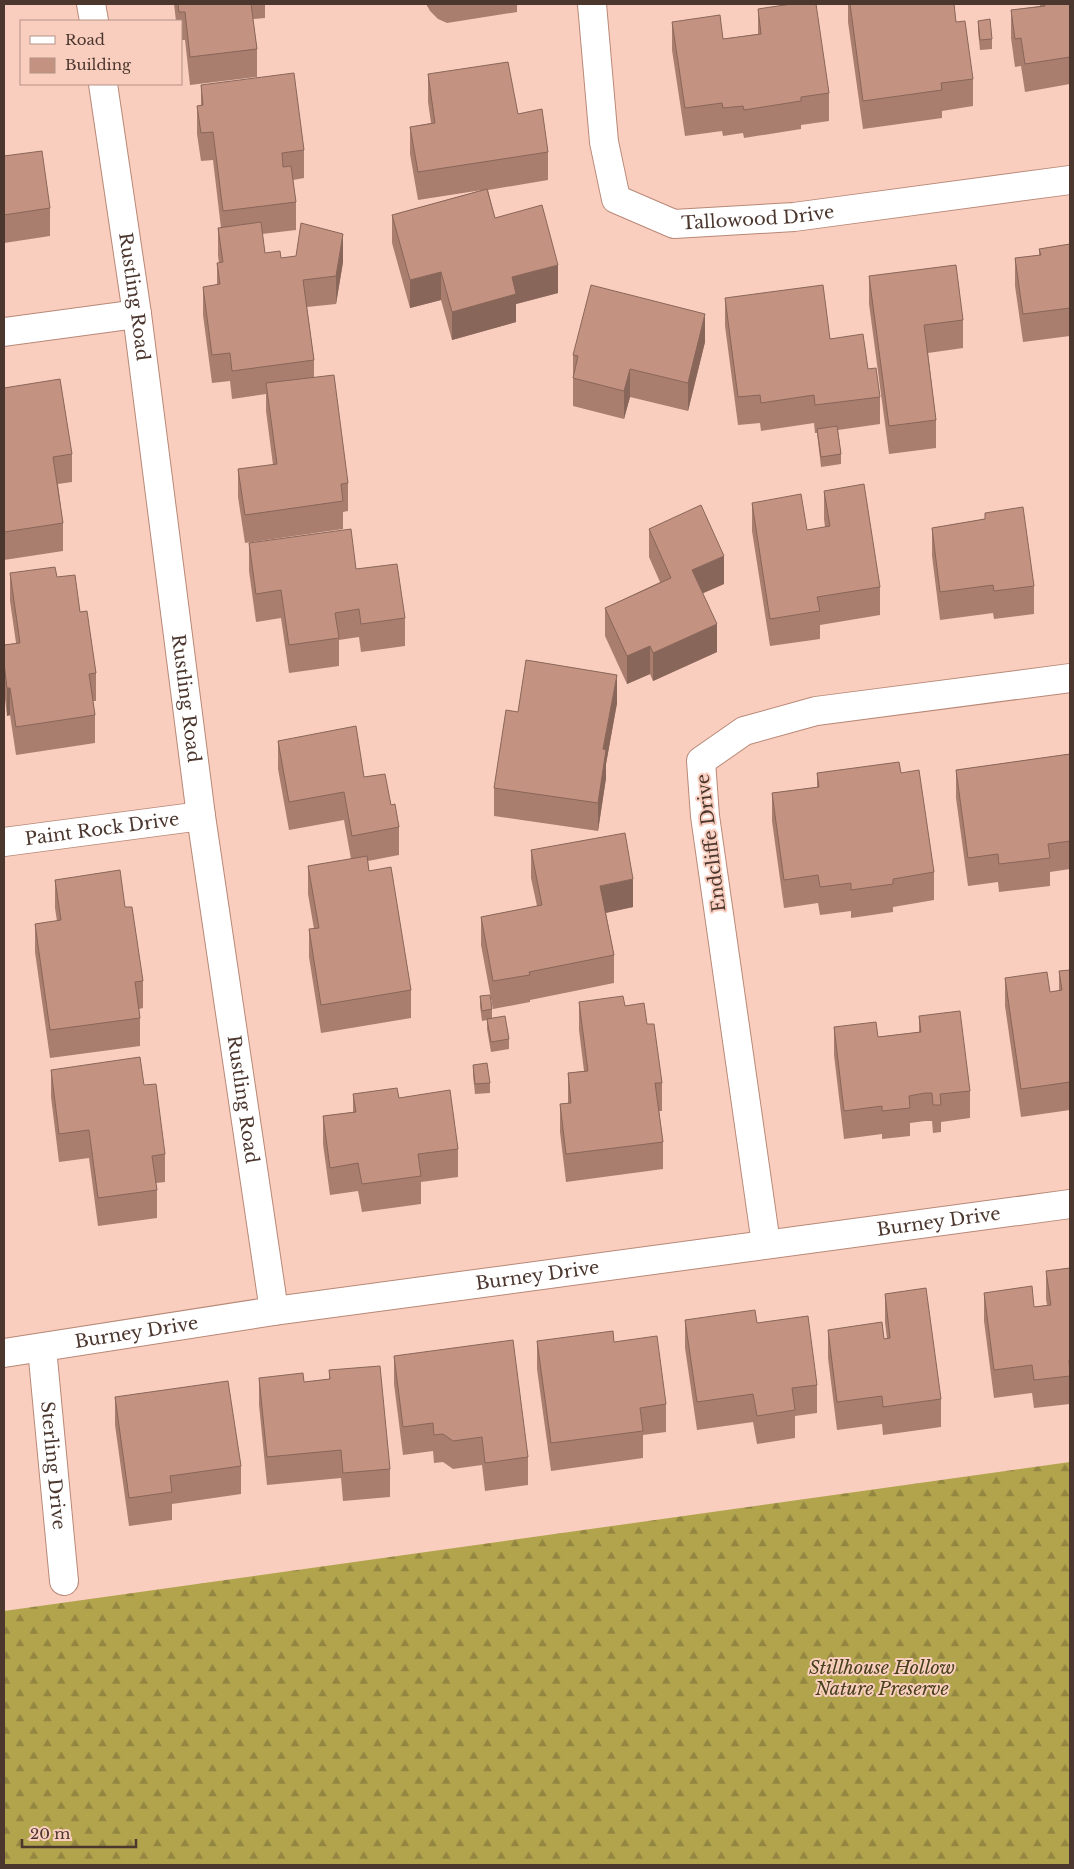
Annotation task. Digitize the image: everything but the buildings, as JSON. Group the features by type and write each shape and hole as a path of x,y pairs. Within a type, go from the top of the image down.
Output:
{"street":[{"path":"91,4 94,20"},
{"name":"Tallowood Drive","path":"592,4 604,142 616,199 674,224 794,217 1070,180"},
{"name":"Rustling Road","path":"103,85 136,314 201,816 274,1311"},
{"path":"4,332 136,314"},
{"name":"Endcliffe Drive","path":"766,1244 705,816 701,761 744,731 816,711 1070,678"},
{"name":"Paint Rock Drive","path":"4,842 201,816"},
{"name":"Burney Drive","path":"4,1354 274,1311 1070,1204"},
{"name":"Sterling Drive","path":"42,1348 64,1581"}],"green space":[{"name":"Stillhouse Hollow Nature Preserve","path":"1070,1462 1070,1865 4,1865 4,1611"}]}
